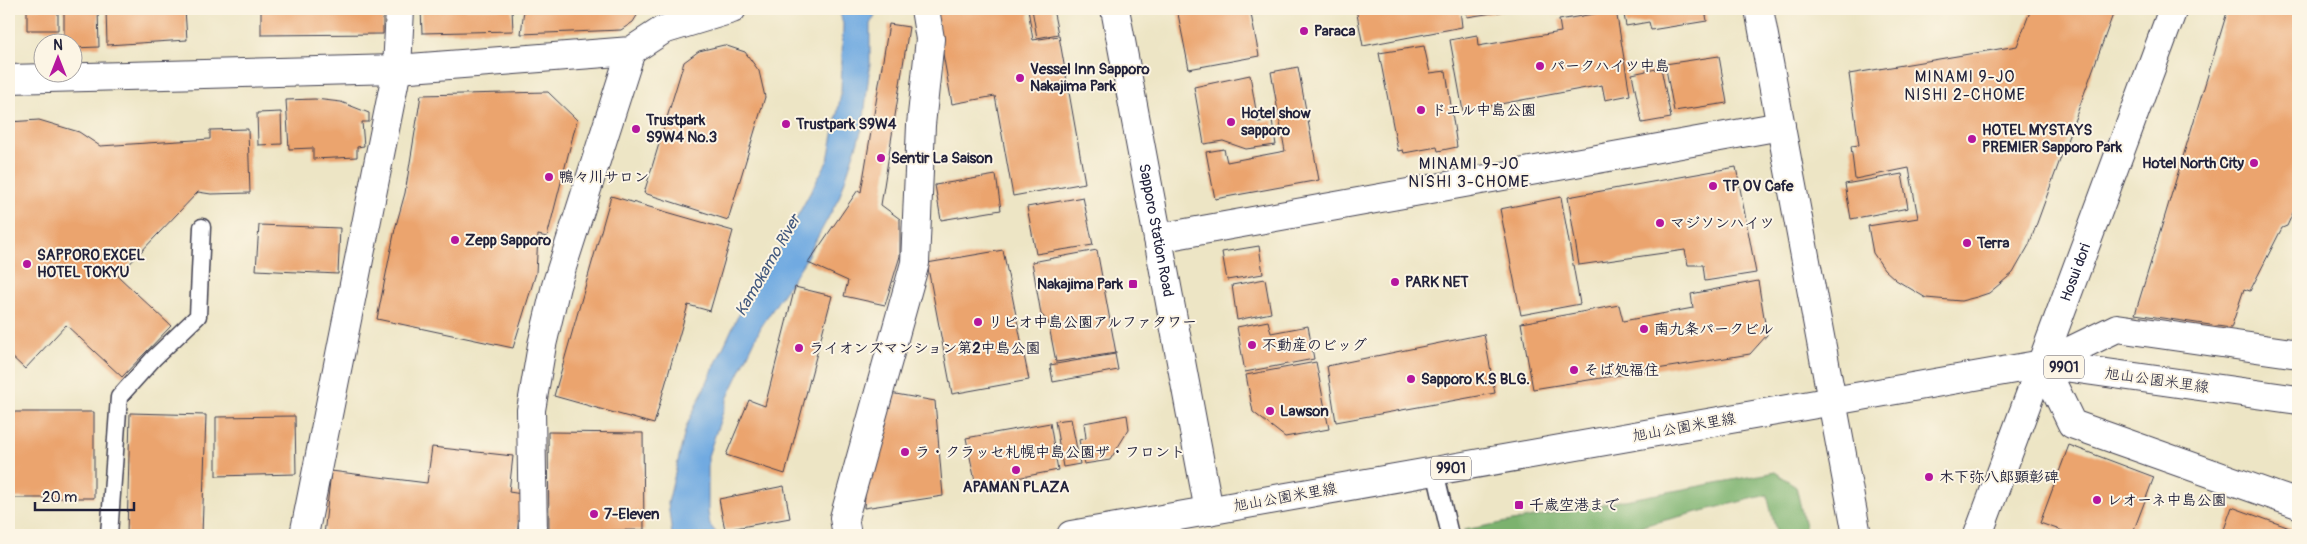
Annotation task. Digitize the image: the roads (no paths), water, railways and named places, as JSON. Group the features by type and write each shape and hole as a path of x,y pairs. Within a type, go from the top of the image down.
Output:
{"street":[{"path":"304,535 397,69 400,9"},
{"path":"533,535 531,410 542,345 556,286 631,51 670,20 732,9"},
{"path":"847,535 844,518 915,263 921,125 930,39 924,9"},
{"name":"Sapporo Station Road","path":"1115,9 1209,510"},
{"path":"1759,9 1857,535"},
{"name":"Hosui dori","path":"1978,535 2043,364 2065,298 2173,9"},
{"path":"9,79 397,69 631,51"},
{"path":"1158,238 1781,126"},
{"path":"2298,354 2116,328 2043,364 2072,424 2298,504"},
{"name":"旭山公園米里線","path":"1071,535 2043,364 2298,400"}],"lane":[{"path":"108,535 118,397 154,358 198,316 202,227"},
{"path":"1435,471 1450,535"}],"water":[{"path":"839,9 874,9 875,15 870,24 870,64 863,126 839,198 804,262 761,327 728,397 708,456 708,512 710,525 718,535 672,535 668,503 686,427 737,318 774,259 828,160 841,94 843,24"}],"place":[{"name":"Paraca","path":"1304,31"},
{"name":"パークハイツ中島","path":"1540,66"},
{"name":"Vessel Inn Sapporo Nakajima Park","path":"1020,78"},
{"name":"ドエル中島公園","path":"1421,110"},
{"name":"Hotel show sapporo","path":"1231,122"},
{"name":"Trustpark S9W4","path":"786,124"},
{"name":"Trustpark S9W4 No.3","path":"636,129"},
{"name":"HOTEL MYSTAYS PREMIER Sapporo Park","path":"1972,139"},
{"name":"Sentir La Saison","path":"881,158"},
{"name":"Hotel North City","path":"2254,163"},
{"name":"鴨々川サロン","path":"549,177"},
{"name":"TP OV Cafe","path":"1713,186"},
{"name":"マジソンハイツ","path":"1660,223"},
{"name":"Zepp Sapporo","path":"455,240"},
{"name":"Terra","path":"1967,243"},
{"name":"SAPPORO EXCEL HOTEL TOKYU","path":"27,264"},
{"name":"PARK NET","path":"1395,282"},
{"name":"Nakajima Park","path":"1133,284"},
{"name":"リビオ中島公園アルファタワー","path":"978,322"},
{"name":"南九条パークビル","path":"1644,329"},
{"name":"不動産のビッグ","path":"1252,345"},
{"name":"ライオンズマンション第2中島公園","path":"799,348"},
{"name":"そば処福住","path":"1574,370"},
{"name":"Sapporo K.S BLG.","path":"1411,379"},
{"name":"Lawson","path":"1270,411"},
{"name":"ラ・クラッセ札幌中島公園ザ・フロント","path":"905,452"},
{"name":"APAMAN PLAZA","path":"1016,470"},
{"name":"木下弥八郎顕彰碑","path":"1929,477"},
{"name":"レオーネ中島公園","path":"2097,500"},
{"name":"千歳空港まで","path":"1519,505"},
{"name":"7-Eleven","path":"594,514"}],"district":[{"name":"MINAMI 9-JO NISHI 2-CHOME","path":"1965,85"},
{"name":"MINAMI 9-JO NISHI 3-CHOME","path":"1469,172"}],"water label":[{"name":"Kamokamo River","path":"767,265"}]}
